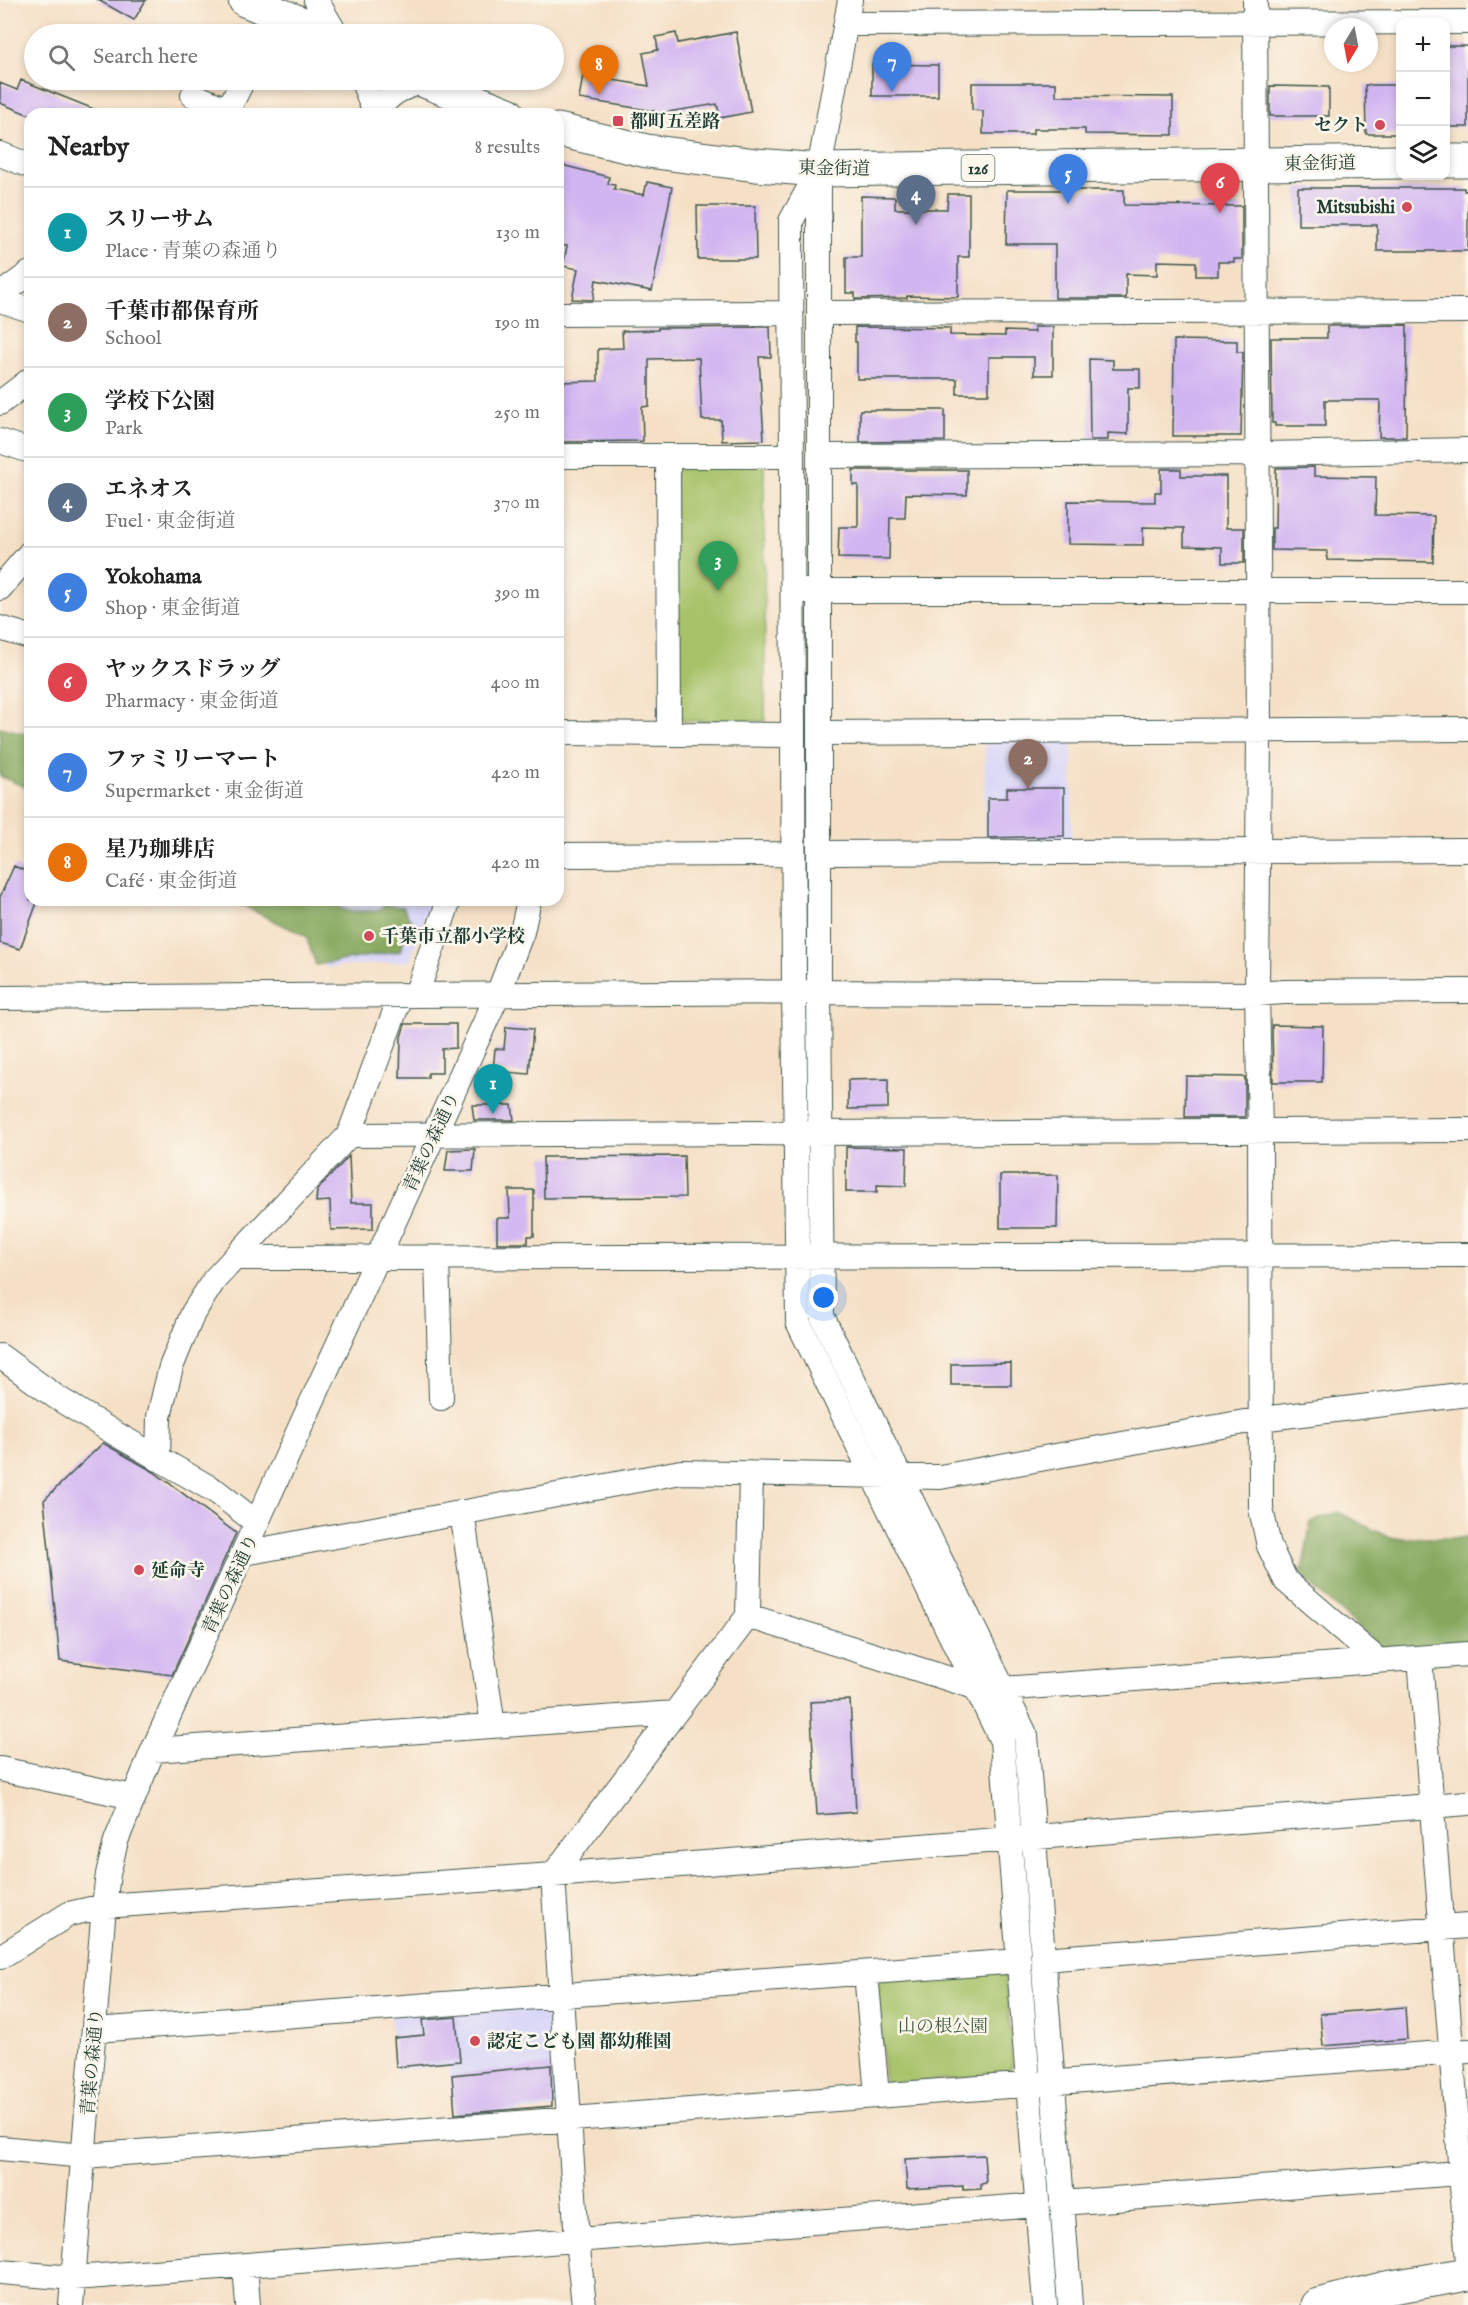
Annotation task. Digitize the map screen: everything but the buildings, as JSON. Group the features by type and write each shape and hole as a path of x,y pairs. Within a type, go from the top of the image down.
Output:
{"highway":[{"path":"245,0 296,17"},
{"path":"448,90 493,108"},
{"name":"東金街道","path":"564,131 647,151 756,165 819,170 1396,162"},
{"path":"1450,162 1468,161"},
{"path":"1318,2305 1386,2288 1468,2274"}],"street":[{"path":"850,0 819,170 821,853 819,992 822,1316 1026,1736 1070,2305"},
{"path":"846,24 1255,12 1468,22"},
{"path":"1255,12 1259,731 1257,994 1260,1131 1261,1509 1269,1546 1286,1581 1379,1661"},
{"path":"296,17 312,24"},
{"path":"229,108 238,90"},
{"path":"366,90 374,108"},
{"path":"380,108 397,90"},
{"path":"193,95 223,108"},
{"path":"0,154 24,164"},
{"path":"819,170 791,221 793,854 798,1322 1002,1741 1046,2305"},
{"path":"0,295 24,277"},
{"path":"0,300 24,308"},
{"path":"819,313 1468,311"},
{"path":"564,314 791,313"},
{"path":"0,404 24,385"},
{"path":"0,441 24,449"},
{"path":"819,456 1257,454 1468,450"},
{"path":"564,456 792,456"},
{"path":"668,456 669,734"},
{"path":"0,588 24,561"},
{"path":"792,591 1468,591"},
{"path":"0,628 24,635"},
{"path":"820,733 1468,729"},
{"path":"564,733 793,735"},
{"path":"821,853 1468,850"},
{"path":"564,855 793,854"},
{"path":"158,1459 159,1417 171,1367 193,1313 214,1280 349,1136 446,906"},
{"name":"青葉の森通り","path":"71,2305 104,1906 108,1874 116,1841 153,1750 498,994 522,932 528,906"},
{"path":"0,998 794,992 1257,994 1468,991"},
{"path":"349,1136 1468,1130"},
{"path":"235,1258 1468,1255"},
{"path":"437,1258 441,1398"},
{"path":"0,1356 56,1397 217,1492 257,1523"},
{"path":"244,1553 681,1472 940,1477 1261,1419 1468,1394"},
{"path":"584,2305 577,2240 553,1875 748,1616 751,1473"},
{"path":"462,1512 493,1726"},
{"path":"748,1616 975,1687"},
{"path":"1004,1689 1468,1654"},
{"path":"1420,1658 1440,1928 1459,2051 1459,2173 1468,2262"},
{"path":"153,1750 674,1713"},
{"path":"0,1769 133,1797"},
{"path":"0,1957 69,1914 104,1906 553,1875 1468,1803"},
{"path":"1043,1959 1468,1926"},
{"path":"95,2030 1019,1961"},
{"path":"866,1973 877,2095"},
{"path":"0,2148 84,2156 1459,2051"},
{"path":"1062,2203 1459,2173"},
{"path":"0,2272 74,2278 1038,2205"},
{"path":"245,2265 248,2305"}],"shaded area":[{"path":"985,737 1072,737 1072,841 984,841"},
{"name":"千葉市立都小学校","path":"305,906 428,906 410,961 325,968 315,911"},
{"name":"認定こども園 都幼稚園","path":"544,2004 555,2013 562,2097 552,2109 454,2117 449,2066 395,2070 390,2015"}],"green space":[{"path":"683,459 764,462 765,721 684,721 671,708 671,473"},
{"path":"0,727 24,733 24,786 0,776"},
{"name":"千葉市立都小学校","path":"244,906 335,906 349,911 376,911 384,906 394,906 403,907 411,921 400,951 316,965 306,936"},
{"path":"1338,1512 1390,1538 1468,1538 1468,1646 1387,1652 1301,1576 1311,1522"},
{"name":"山の根公園","path":"994,1969 1006,1978 1013,2064 1006,2074 885,2085 877,1977"}],"place":[{"name":"ファミリーマート","path":"892,92"},
{"name":"星乃珈琲店","path":"599,95"},
{"name":"都町五差路","path":"618,121"},
{"name":"セクト","path":"1380,125"},
{"name":"Yokohama","path":"1068,204"},
{"name":"Mitsubishi","path":"1407,207"},
{"name":"ヤックスドラッグ","path":"1220,213"},
{"name":"エネオス","path":"916,225"},
{"name":"学校下公園","path":"718,591"},
{"name":"千葉市都保育所","path":"1028,789"},
{"name":"千葉市立都小学校","path":"369,936"},
{"name":"スリーサム","path":"493,1114"},
{"name":"延命寺","path":"139,1570"},
{"name":"認定こども園 都幼稚園","path":"475,2041"}]}
